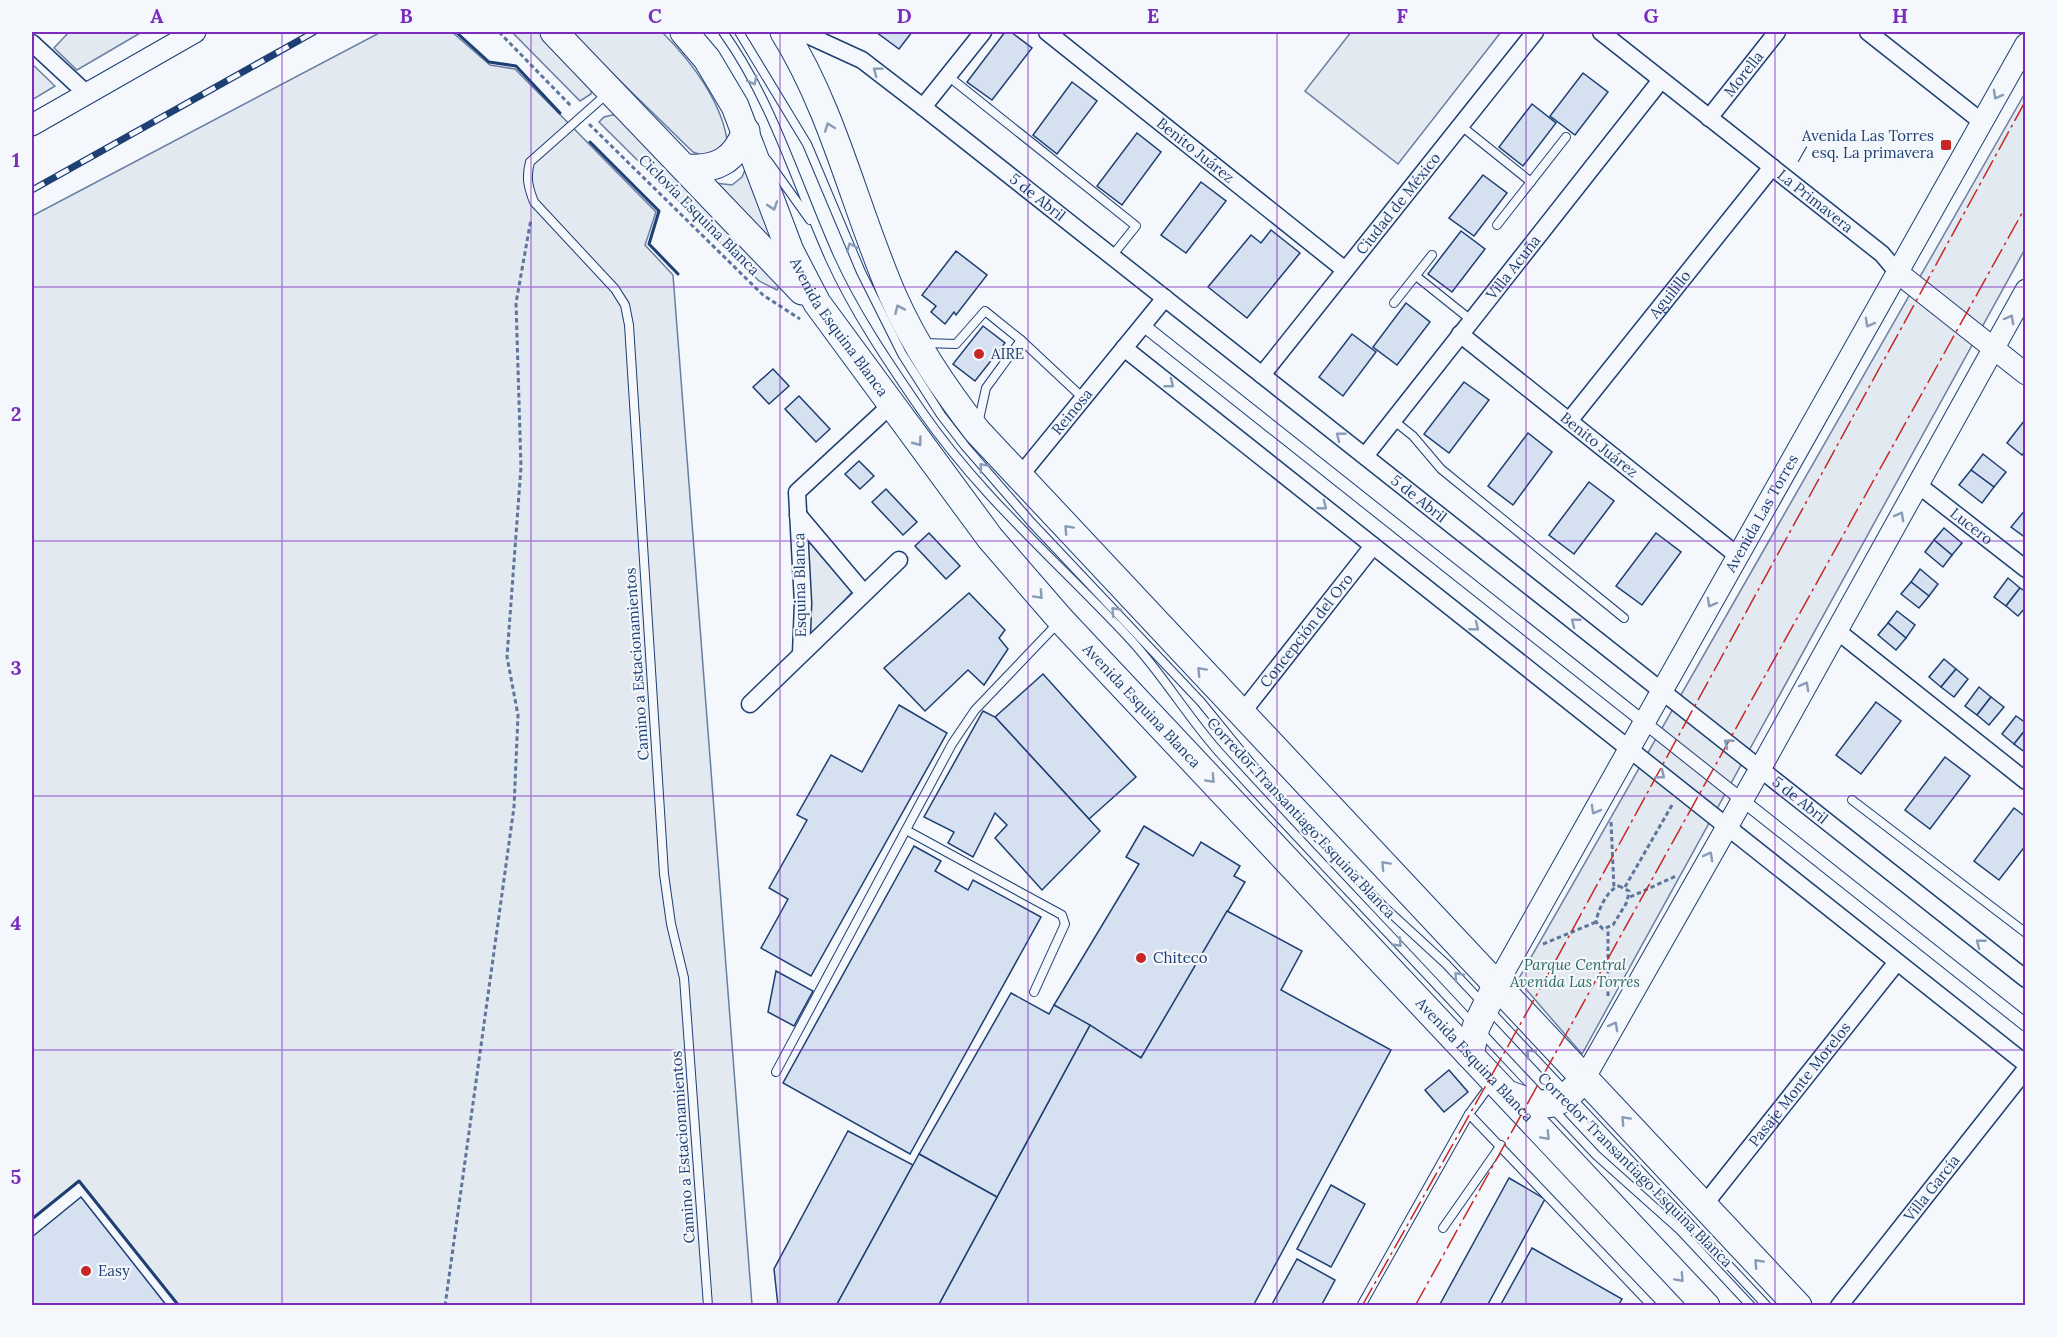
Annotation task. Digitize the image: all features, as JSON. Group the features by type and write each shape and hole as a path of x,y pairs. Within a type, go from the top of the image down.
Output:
{"main road":[{"path":"554,32 687,168 790,281 810,312"},
{"name":"Avenida Esquina Blanca","path":"684,32 721,81 746,131 810,312 891,405 990,538 1061,620 1706,1305"},
{"path":"784,32 815,91 883,269 916,343 944,389 977,431 1241,714 1486,1006 1568,1093 1704,1205 1798,1305"},
{"path":"687,168 710,168 724,163 735,152 746,131"},
{"path":"1470,1055 1486,1006"},
{"path":"1500,1087 1528,1102 1568,1093"}],"street":[{"path":"32,125 195,32"},
{"name":"5 de Abril","path":"801,32 862,60 923,106 2025,979"},
{"path":"923,106 983,32"},
{"name":"Benito Juárez","path":"1047,32 1345,270"},
{"name":"Ciudad de México","path":"1262,375 1535,32"},
{"name":"La Primavera","path":"1600,32 1882,254 1897,272 2025,374"},
{"name":"Morella","path":"1709,117 1777,32"},
{"path":"1868,32 1982,122"},
{"path":"32,43 87,94"},
{"name":"Avenida Las Torres","path":"1486,1006 2025,44"},
{"name":"Villa Acuña","path":"1365,456 1661,80"},
{"name":"Aguilillo","path":"1569,421 1772,167"},
{"path":"1568,1093 1611,1031 1760,769 2025,290"},
{"name":"Reinosa","path":"1019,477 1165,298"},
{"path":"1143,325 2025,1025"},
{"name":"Benito Juárez","path":"1460,334 1738,556"},
{"path":"1124,348 2025,1064"},
{"name":"Esquina Blanca","path":"801,654 803,603 797,492 891,405"},
{"name":"Lucero","path":"1917,484 2025,569"},
{"name":"Esquina Blanca","path":"798,516 863,592"},
{"name":"Concepción del Oro","path":"1241,714 1373,546"},
{"name":"Esquina Blanca","path":"750,704 863,592 899,560"},
{"path":"1836,630 2025,781"},
{"name":"Pasaje Monte Morelos","path":"1704,1205 1897,962"},
{"name":"Villa García","path":"1839,1305 2025,1069"}],"lane":[{"name":"Corredor Transantiago Esquina Blanca","path":"723,32 752,77 819,233 868,329 921,410 968,472 1015,524 1131,640 1218,751 1486,1006"},
{"name":"Corredor Transantiago Esquina Blanca","path":"739,32 807,144 880,314 902,354 941,415 1010,500 1201,702 1275,793 1362,885 1446,964 1767,1305"},
{"path":"948,76 1136,226 1112,256"},
{"name":"Camino a Estacionamientos","path":"610,90 531,162 527,173 528,186 534,202 615,289 625,305 629,325 664,874 671,924 684,978 708,1305"},
{"path":"1460,125 1531,182"},
{"path":"746,131 819,233"},
{"path":"1497,225 1566,137"},
{"path":"1394,303 1432,255"},
{"path":"1416,276 1471,320"},
{"path":"916,343 956,344 984,311 1021,339 1083,398"},
{"path":"977,431 986,388 1021,339"},
{"path":"1393,420 1413,436 1441,469 1624,618"},
{"path":"776,1072 952,744 975,710 1061,620"},
{"path":"1852,801 2025,933"},
{"path":"906,830 1062,915 1065,924 1034,992"},
{"path":"1361,1305 1469,1114 1500,1087"},
{"name":"Corredor Transantiago Esquina Blanca","path":"1568,1093 1596,1155 1680,1230 1750,1305"},
{"path":"1469,1114 1501,1144 1652,1305"},
{"path":"1443,1228 1501,1144"}],"path":[{"name":"Ciclovía Esquina Blanca","path":"499,32 582,117 764,295 810,312"},
{"path":"445,1305 514,807 518,715 507,657 521,467 516,303 534,202"},
{"path":"1624,887 1680,791"},
{"path":"1596,922 1598,914 1614,888 1611,819"},
{"path":"1608,929 1613,925 1630,897 1705,863"},
{"path":"1614,888 1624,887"},
{"path":"1624,887 1630,897"},
{"path":"1515,952 1534,947 1596,922"},
{"path":"1596,922 1599,926 1608,929"},
{"path":"1608,929 1608,1015 1611,1031"}],"green space":[{"path":"69,32 142,32 77,70 54,48"},
{"path":"381,32 452,32 490,65 515,69 656,212 645,245 673,275 752,1305 179,1305 80,1181 32,1219 32,216"},
{"path":"512,32 541,32 592,82 591,94 580,101"},
{"path":"570,32 662,32 705,85 720,115 728,147 706,157 693,152"},
{"path":"1351,32 1501,32 1398,164 1305,91"},
{"path":"32,64 55,86 32,100"},
{"name":"Parque Central Avenida Las Torres","path":"2025,93 2025,249 1582,1054 1518,980"},
{"path":"621,113 784,278 777,290 759,281 599,122 604,117"},
{"path":"747,165 775,240 768,242 715,183 732,185 742,177"},
{"path":"805,537 852,592 810,637"}],"building":[{"path":"876,32 912,32 899,49"},
{"path":"1005,32 1011,32 1032,48 992,100 967,82"},
{"path":"1583,73 1608,92 1575,135 1550,116"},
{"path":"1072,82 1097,101 1057,154 1033,135"},
{"path":"1532,104 1556,123 1523,166 1499,147"},
{"path":"1137,133 1161,152 1122,205 1097,186"},
{"path":"1483,175 1507,193 1474,236 1449,218"},
{"path":"1201,182 1226,201 1186,253 1161,235"},
{"path":"1271,230 1300,253 1247,318 1208,287 1251,235 1261,243"},
{"path":"1461,231 1485,249 1452,292 1428,274"},
{"path":"956,251 987,275 956,315 954,312 945,324 931,312 936,306 922,295"},
{"path":"1406,303 1430,322 1397,365 1373,347"},
{"name":"AIRE","path":"983,326 1005,343 975,381 953,364"},
{"path":"1352,334 1376,352 1343,396 1319,377"},
{"path":"773,369 789,386 769,404 753,387"},
{"path":"1464,382 1489,400 1449,453 1424,434"},
{"path":"799,396 830,429 816,442 785,409"},
{"path":"2024,421 2026,450 2022,455 2007,443"},
{"path":"1528,433 1552,452 1513,505 1488,486"},
{"path":"1983,454 2006,472 1994,487 1971,470"},
{"path":"859,461 874,476 860,489 845,474"},
{"path":"1971,470 1994,487 1982,503 1959,485"},
{"path":"1589,482 1614,501 1574,554 1549,535"},
{"path":"886,489 917,522 903,535 872,502"},
{"path":"2026,509 2026,538 2011,527"},
{"path":"1944,528 1962,543 1952,555 1934,540"},
{"path":"929,533 960,566 946,579 915,546"},
{"path":"1656,533 1681,552 1642,605 1616,586"},
{"path":"1934,540 1952,555 1943,567 1925,552"},
{"path":"1920,569 1938,584 1929,596 1911,582"},
{"path":"2008,578 2020,588 2006,606 1994,597"},
{"path":"1911,582 1929,596 1919,608 1901,594"},
{"path":"2020,588 2026,592 2026,607 2018,616 2006,606"},
{"path":"969,593 1005,630 999,638 1008,649 984,685 968,670 925,711 884,668"},
{"path":"1897,611 1915,625 1906,638 1888,623"},
{"path":"1888,623 1906,638 1896,650 1878,635"},
{"path":"1944,659 1956,669 1941,687 1929,677"},
{"path":"1956,669 1968,679 1954,697 1941,687"},
{"path":"1043,674 1136,777 1089,819 995,717"},
{"path":"1979,687 1991,697 1977,715 1965,706"},
{"path":"1991,697 2004,707 1989,725 1977,715"},
{"path":"1876,702 1901,721 1861,774 1836,755"},
{"path":"899,705 947,733 811,976 761,948 788,899 769,888 807,820 797,815 831,755 862,772"},
{"path":"983,711 995,717 1100,831 1042,890 995,838 1007,825 995,813 973,857 948,843 954,832 924,817"},
{"path":"2016,716 2026,723 2026,729 2014,744 2002,734"},
{"path":"2026,729 2026,753 2014,744"},
{"path":"1945,757 1970,776 1930,829 1905,810"},
{"path":"2014,808 2026,817 2026,845 1999,880 1974,861"},
{"name":"Chiteco","path":"1144,826 1193,856 1201,842 1240,866 1234,876 1245,882 1141,1058 1054,1005 1139,864 1126,857"},
{"path":"914,846 941,861 935,871 968,890 973,880 1041,917 910,1154 783,1083"},
{"path":"1227,911 1302,951 1281,990 1391,1050 1253,1306 938,1306 1090,1025 1141,1058"},
{"path":"776,971 813,991 794,1026 768,1012"},
{"path":"1011,993 1049,1014 1054,1005 1090,1025 997,1197 919,1154"},
{"path":"1449,1070 1468,1092 1444,1112 1425,1090"},
{"path":"848,1131 913,1165 836,1306 778,1306 774,1269"},
{"path":"919,1154 997,1197 938,1306 836,1306"},
{"path":"1509,1178 1545,1199 1487,1306 1439,1306"},
{"path":"1331,1185 1365,1204 1331,1267 1297,1249"},
{"name":"Easy","path":"81,1197 167,1306 32,1306 32,1237"},
{"path":"1532,1248 1622,1299 1618,1306 1500,1306"},
{"path":"1297,1259 1335,1280 1321,1306 1271,1306"}],"railway":[{"path":"32,190 314,32"}],"wall":[{"path":"456,32 489,62 516,66 560,113"},
{"path":"590,142 659,211 649,244 678,274"},
{"path":"32,1219 79,1181 179,1306"}],"power":[{"path":"1362,1306 1545,980 2026,100"},
{"path":"1415,1306 2026,206"}],"place":[{"name":"Avenida Las Torres / esq. La primavera","path":"1946,145"},
{"name":"AIRE","path":"979,354"},
{"name":"Chiteco","path":"1141,958"},
{"name":"Easy","path":"86,1271"}]}
